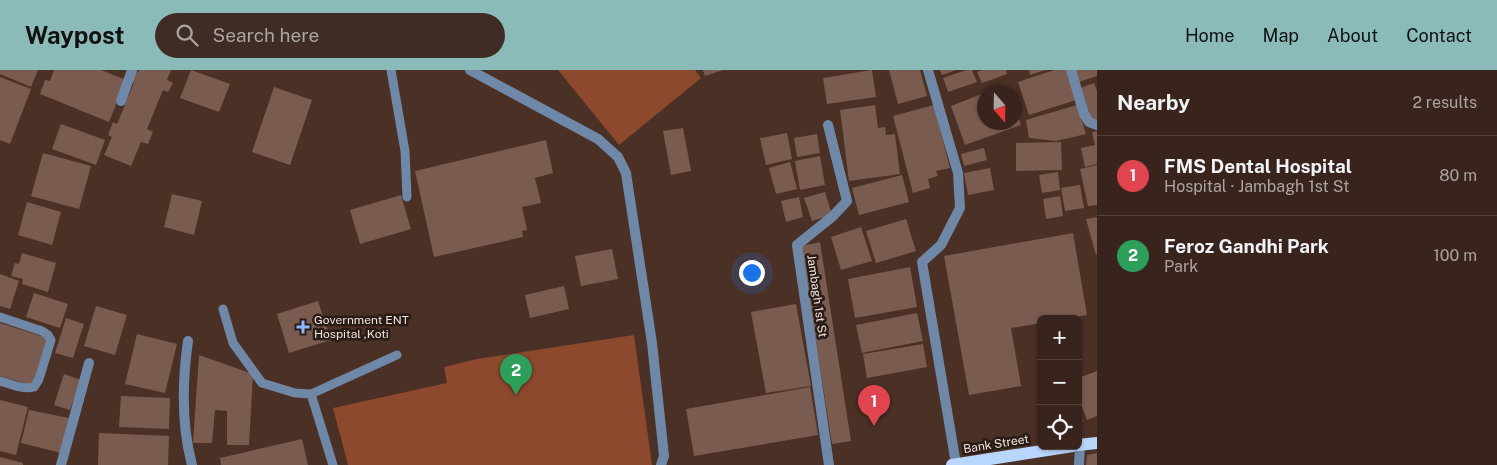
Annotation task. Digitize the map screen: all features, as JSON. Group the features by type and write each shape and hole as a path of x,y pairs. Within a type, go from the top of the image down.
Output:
{"main road":[{"name":"Bank Street","path":"1082,445 1097,442"},
{"name":"Bank Street","path":"954,465 1051,450"}],"street":[{"path":"121,102 132,70"},
{"path":"470,70 598,139 618,157 626,173 652,343 664,456 661,465"},
{"path":"928,70 958,173 960,208 941,245 922,262 954,465"},
{"path":"1071,70 1084,114 1089,122 1097,125"},
{"name":"Jambagh 1st St","path":"828,125 847,201 833,216 797,245 829,465"},
{"path":"188,342 183,378 184,428 192,465"},
{"path":"61,465 88,363"},
{"path":"1077,450 1079,465"}],"lane":[{"path":"391,70 405,151 407,197"},
{"path":"223,309 233,343 262,383 295,393 311,394 397,355"},
{"path":"0,317 42,331 48,334 51,340 39,379 34,387 28,389 20,388 0,381"},
{"path":"311,394 333,465"}],"shaded area":[{"path":"558,70 695,70 701,78 619,145"},
{"path":"634,335 652,465 348,465 333,408 447,383 444,367 477,359"}],"building":[{"path":"0,70 38,70 31,87 0,74"},
{"path":"54,70 101,70 126,80 109,122 40,94 45,80 50,81"},
{"path":"139,70 171,70 167,80 173,83 168,92 163,90 147,129 153,132 148,144 141,142 131,166 104,155 112,137 108,135 113,122 117,124 134,83 130,81 134,71 138,72"},
{"path":"191,70 230,84 219,112 180,98"},
{"path":"703,70 723,70 705,76"},
{"path":"872,70 876,97 827,104 823,78"},
{"path":"889,70 920,70 927,96 898,104"},
{"path":"940,70 956,70 942,75"},
{"path":"966,70 972,70 977,82 948,92 943,78"},
{"path":"982,70 1006,70 1007,74 982,83 977,72"},
{"path":"1029,70 1046,70 1030,75"},
{"path":"1054,70 1066,70 1076,100 1029,115 1022,94 1022,85 1019,85 1018,82"},
{"path":"1075,70 1097,70 1097,76 1079,82"},
{"path":"0,77 31,89 10,144 0,140"},
{"path":"1094,83 1097,91 1097,121 1091,123 1080,88"},
{"path":"274,87 312,100 290,165 252,152"},
{"path":"977,96 977,130 1007,130 965,145 951,106"},
{"path":"875,105 878,128 885,127 886,135 895,134 900,174 849,181 840,110"},
{"path":"934,105 950,168 936,171 938,176 928,179 930,188 913,193 893,116"},
{"path":"1077,105 1086,134 1056,141 1029,138 1026,120"},
{"path":"61,124 105,140 96,165 52,149"},
{"path":"683,128 691,171 671,175 663,131"},
{"path":"1097,131 1097,164 1085,167 1081,148 1095,145 1092,132"},
{"path":"787,133 792,159 766,165 760,138"},
{"path":"817,134 820,153 797,157 794,138"},
{"path":"546,140 553,173 535,178 541,203 522,207 527,230 522,231 523,237 434,257 415,171"},
{"path":"1061,142 1062,170 1016,171 1016,143"},
{"path":"984,148 987,160 964,166 961,154"},
{"path":"43,153 91,166 79,209 31,196"},
{"path":"820,156 825,185 800,190 795,161"},
{"path":"790,162 797,189 776,194 769,168"},
{"path":"1097,165 1097,205 1088,206 1080,169"},
{"path":"990,168 994,190 968,195 964,173"},
{"path":"1058,172 1060,190 1042,193 1039,175"},
{"path":"902,175 909,202 859,215 852,188"},
{"path":"1080,185 1084,208 1065,211 1061,188"},
{"path":"825,192 832,215 812,221 804,198"},
{"path":"172,194 202,201 194,235 164,227"},
{"path":"401,195 411,229 360,244 350,210"},
{"path":"1060,196 1063,216 1046,219 1043,199"},
{"path":"799,197 803,217 786,222 781,201"},
{"path":"27,202 61,212 52,245 18,235"},
{"path":"1097,217 1097,255 1096,255 1086,219"},
{"path":"906,219 916,251 876,263 866,231"},
{"path":"861,227 872,261 841,270 831,237"},
{"path":"1073,233 1087,315 1037,315 1037,324 1011,328 1021,386 969,395 944,256"},
{"path":"820,242 851,441 832,444 801,246"},
{"path":"612,249 618,279 581,286 575,256"},
{"path":"22,253 56,263 48,292 22,284 23,279 11,276 15,263 19,264"},
{"path":"910,267 917,307 855,318 848,279"},
{"path":"0,274 19,281 10,309 0,306"},
{"path":"564,286 569,309 530,318 525,295"},
{"path":"34,293 68,304 60,328 26,317"},
{"path":"318,301 331,340 289,353 277,314"},
{"path":"796,304 811,386 766,393 751,312"},
{"path":"96,306 127,315 115,355 84,346"},
{"path":"917,313 923,341 862,353 856,325"},
{"path":"66,318 84,324 73,358 55,353"},
{"path":"0,323 48,338 33,386 0,376"},
{"path":"137,334 177,344 165,393 125,384"},
{"path":"923,344 927,367 867,378 863,354"},
{"path":"199,355 253,374 249,445 227,445 227,411 215,410 212,443 193,443"},
{"path":"1097,371 1097,416 1087,420 1082,407 1082,377"},
{"path":"64,374 81,380 70,410 54,405"},
{"path":"810,387 818,435 694,456 686,409"},
{"path":"121,396 170,398 169,429 119,427"},
{"path":"0,400 28,407 16,455 0,451"},
{"path":"29,410 69,418 61,453 21,443"},
{"path":"99,433 169,436 168,465 98,465"},
{"path":"302,439 308,465 221,465 220,458"},
{"path":"1097,453 1097,465 1086,465 1087,455"},
{"path":"0,457 23,463 23,465 0,465"}],"place":[{"name":"Government ENT Hospital ,Koti","path":"303,327"},
{"name":"Feroz Gandhi Park","path":"516,395"},
{"name":"FMS Dental Hospital","path":"874,426"}]}
